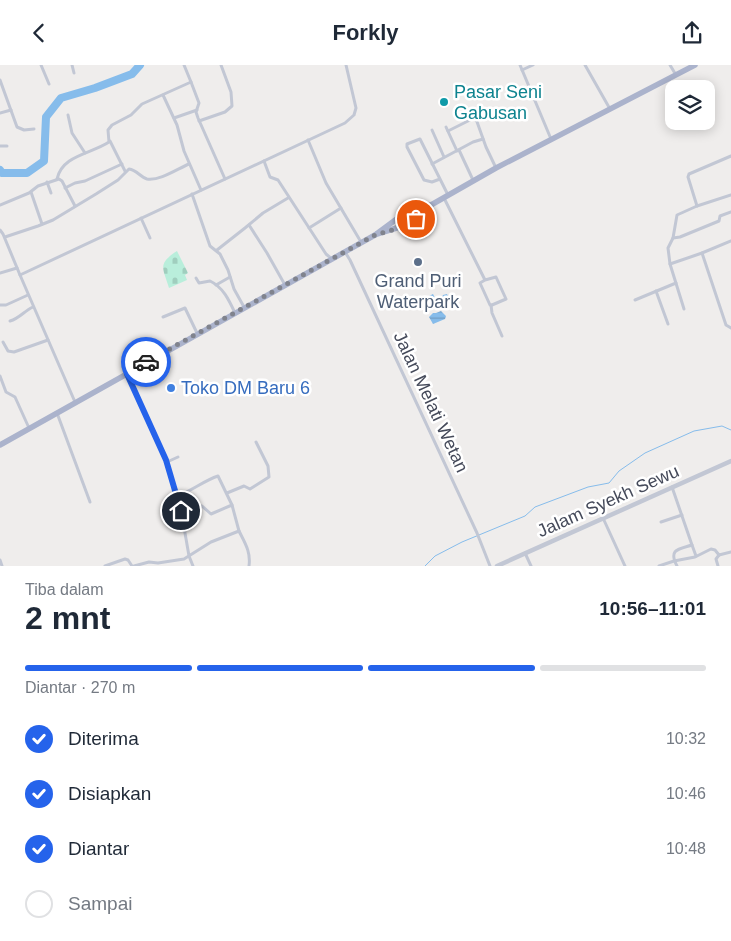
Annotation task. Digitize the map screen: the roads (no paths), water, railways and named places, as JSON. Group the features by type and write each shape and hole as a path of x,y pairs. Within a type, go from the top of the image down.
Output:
{"main road":[{"path":"0,445 361,242 375,235 407,226 431,205 446,196 695,65"},
{"path":"375,235 398,218 400,214 431,205"},
{"path":"406,212 411,217 410,223"},
{"path":"398,218 399,224 403,226"}],"street":[{"path":"40,65 49,84"},
{"path":"72,65 74,73"},
{"path":"184,65 199,103 197,110 199,121 225,179"},
{"path":"199,121 225,112 232,106 231,91 221,65"},
{"path":"20,275 345,123 354,115 355,101 346,65"},
{"path":"520,65 552,140"},
{"path":"522,70 534,65"},
{"path":"585,65 610,109"},
{"path":"670,65 676,75"},
{"path":"0,80 18,128 24,130 34,129"},
{"path":"125,171 110,141 108,130 110,127 130,115 140,105 191,82"},
{"path":"163,95 174,118 189,164 201,190"},
{"path":"0,113 11,110"},
{"path":"174,118 197,110"},
{"path":"68,115 72,133 84,153"},
{"path":"474,181 447,129 475,119 478,121 483,139 496,169"},
{"path":"432,130 444,157"},
{"path":"440,179 432,182 424,180 407,144 420,139 440,179 485,280"},
{"path":"432,164 473,142 483,139"},
{"path":"308,140 326,183 361,242"},
{"path":"57,179 63,165 110,141"},
{"path":"0,146 7,146"},
{"path":"697,206 688,177 689,174 731,156"},
{"path":"264,161 270,177 278,180 326,254 332,259"},
{"path":"65,187 85,181 122,164"},
{"path":"0,241 42,225 116,181 125,171 132,169 143,177 154,179 189,164"},
{"path":"0,205 57,179 61,180 75,206"},
{"path":"47,182 51,193"},
{"path":"31,192 42,225"},
{"path":"192,194 209,244 211,248 217,250 223,259 234,289 244,307"},
{"path":"684,309 670,264 668,248 673,237 677,215 731,195"},
{"path":"217,250 263,213 288,198"},
{"path":"309,228 341,208"},
{"path":"673,237 680,237 720,221 720,217 731,212"},
{"path":"141,218 150,238"},
{"path":"249,225 285,285"},
{"path":"0,230 75,403"},
{"path":"670,264 731,241"},
{"name":"Jalan Melati Wetan","path":"344,252 350,260 477,533 490,566"},
{"path":"702,253 726,325 731,328"},
{"path":"0,273 17,268"},
{"path":"216,285 230,277"},
{"path":"491,305 506,298 496,277 480,283 491,305 492,313 502,336"},
{"path":"196,278 199,283 210,281 216,285 225,294 235,313"},
{"path":"635,299 676,283"},
{"path":"656,291 668,324"},
{"path":"0,305 6,305 28,295"},
{"path":"10,321 20,317 24,311 33,307"},
{"path":"163,317 185,308 197,333"},
{"path":"3,342 8,351 14,352 48,340"},
{"path":"127,374 167,462 181,511 189,556 193,566"},
{"path":"0,376 6,392 15,397 29,429"},
{"path":"57,413 90,502"},
{"path":"227,493 244,486 250,489 269,477 268,466 256,442"},
{"path":"167,462 178,457"},
{"name":"Jalam Syekh Sewu","path":"497,566 731,461"},
{"path":"176,496 190,491 203,481 218,476 232,505 239,531 248,549 249,566"},
{"path":"672,487 696,556"},
{"path":"181,511 202,506 210,514 232,505"},
{"path":"660,522 682,515"},
{"path":"603,518 625,566"},
{"path":"105,566 124,559 128,560 133,566 149,562 158,565 180,560 211,542 239,531"},
{"path":"677,566 674,561 674,551 692,545"},
{"path":"659,566 696,556 713,549 719,555"},
{"path":"718,566 716,560 719,555 731,552"},
{"path":"525,553 531,566"},
{"path":"0,560 2,566"}],"water":[{"path":"433,294 437,302 422,309 419,301"},
{"path":"447,294 453,307 449,309 445,307 441,299 443,295"},
{"path":"441,311 446,316 445,319 433,324 429,317 433,313"}],"waterway":[{"path":"0,170 2,173 27,173 44,161 46,117 61,98 132,74 140,65"},
{"path":"425,566 435,556 462,542 525,516 535,507 588,487 609,483 619,471 645,453 694,431 722,426 731,430"}],"place":[{"name":"Pasar Seni Gabusan","path":"444,102"},
{"name":"Grand Puri Waterpark","path":"418,262"},
{"name":"Toko DM Baru 6","path":"171,388"}]}
